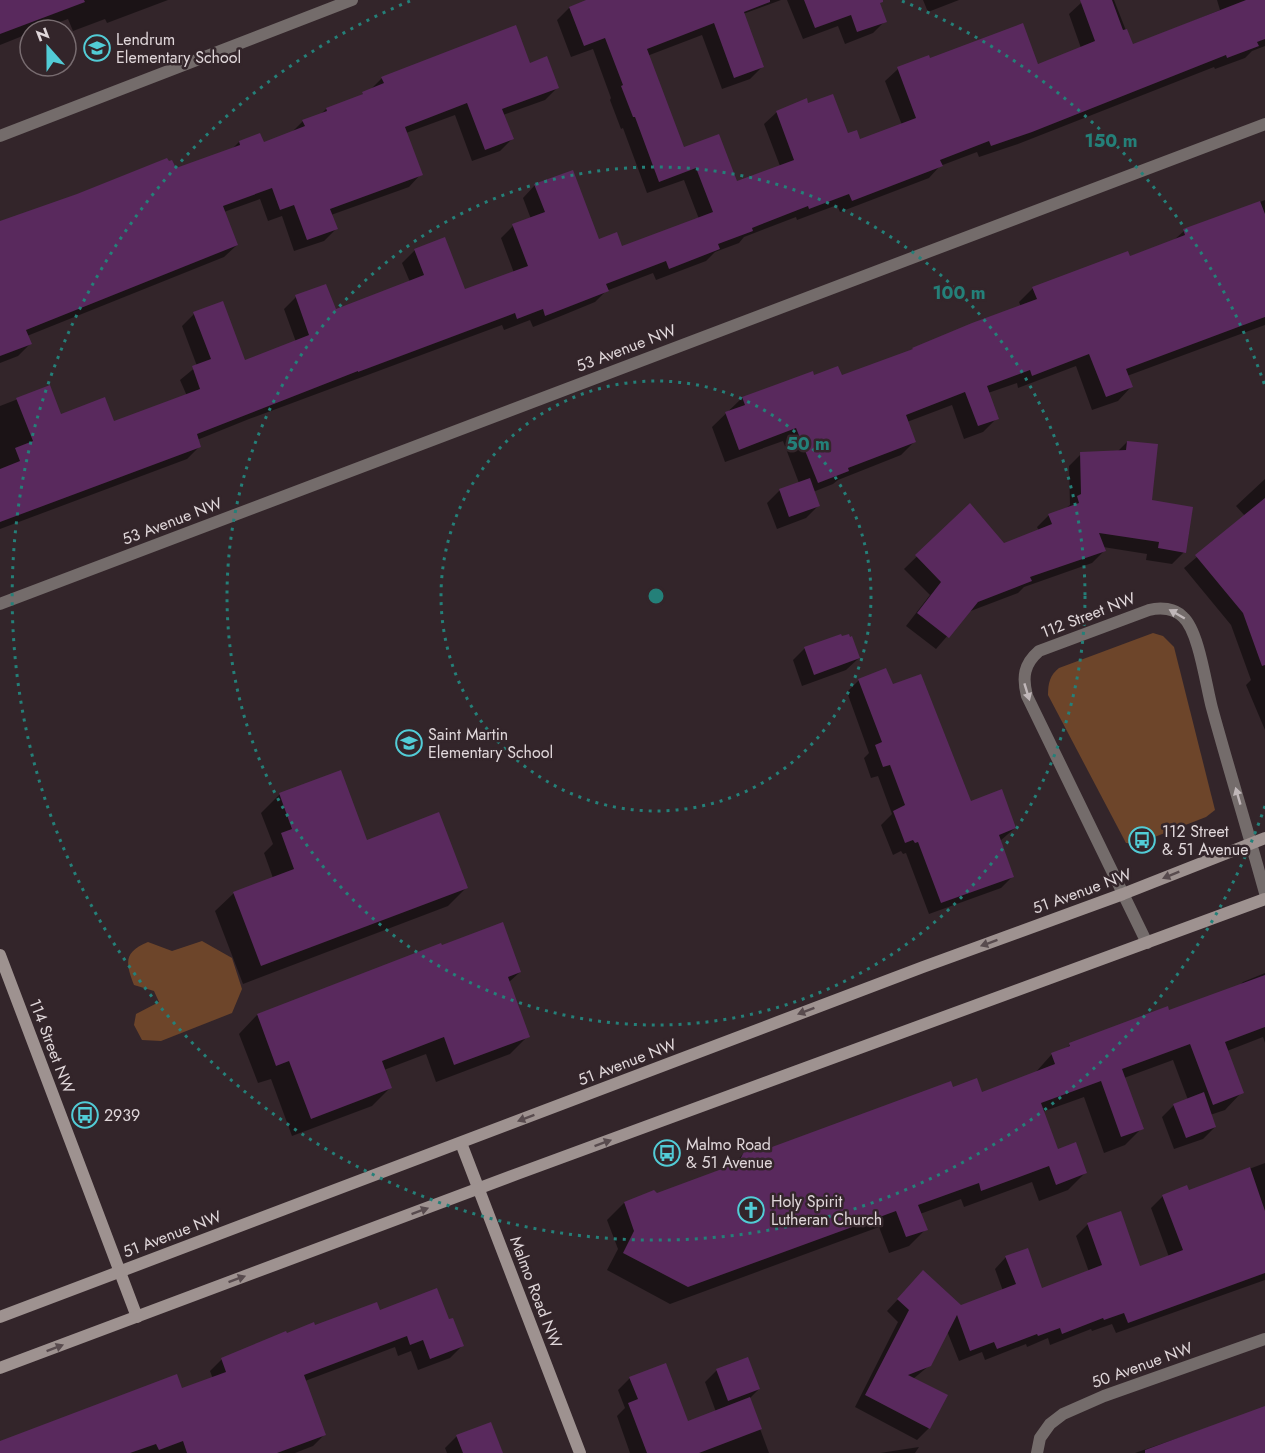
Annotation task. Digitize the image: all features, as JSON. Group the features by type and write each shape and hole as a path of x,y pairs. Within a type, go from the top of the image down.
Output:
{"main road":[{"name":"51 Avenue NW","path":"0,1317 923,967 1123,894 1265,838"},
{"path":"0,1368 1265,898"},
{"name":"114 Street NW","path":"0,955 137,1317"},
{"name":"Malmo Road NW","path":"461,1143 580,1453"}],"street":[{"path":"0,136 324,5 352,0"},
{"name":"53 Avenue NW","path":"0,604 1265,124"},
{"name":"112 Street NW","path":"1147,943 1027,696 1024,672 1029,660 1039,651 1149,610 1167,609 1183,615 1194,637 1265,893"},
{"name":"50 Avenue NW","path":"1037,1453 1041,1438 1050,1424 1063,1414 1082,1405 1265,1339"}],"shaded area":[{"path":"1153,633 1163,636 1174,647 1215,810 1206,817 1139,843 1126,843 1048,695 1048,687 1052,676 1059,668"},
{"path":"202,941 232,958 242,989 232,1013 161,1041 142,1040 134,1025 136,1014 159,1002 154,991 134,985 128,964 131,954 148,942 172,951"}],"building":[{"name":"Lendrum Elementary School","path":"0,0 84,0 85,2 42,18 18,18 18,27 0,34"},
{"path":"586,0 770,0 770,2 744,12 764,67 734,78 714,23 647,49 684,147 719,134 737,181 794,160 776,111 807,98 808,103 833,94 848,133 857,130 860,139 916,118 897,67 929,55 930,58 1023,23 1038,64 1095,41 1080,0 1112,0 1123,30 1127,29 1133,44 1246,0 1265,0 1265,39 1257,42 1259,46 1227,58 1226,55 1032,132 991,146 989,141 940,160 943,166 852,201 849,194 809,209 808,206 752,228 753,231 718,244 720,249 669,269 666,261 606,284 609,291 545,316 543,309 517,319 515,313 358,371 197,434 201,447 0,522 0,469 20,461 15,448 33,441 16,398 50,385 61,414 105,397 114,421 200,389 192,366 211,359 193,312 223,301 245,360 309,335 295,295 326,284 336,309 424,275 414,249 445,237 465,289 528,266 512,224 545,212 534,184 573,170 599,239 617,232 622,246 713,212 696,168 659,182 621,86 623,85 605,38 584,46 569,7"},
{"path":"804,0 883,0 880,3 887,22 857,32 851,15 815,28"},
{"path":"516,25 530,63 547,56 559,88 502,109 514,139 485,150 467,103 405,127 423,175 330,209 338,229 307,240 294,205 280,210 272,188 223,206 238,245 26,330 32,344 0,356 0,221 77,194 167,158 169,161 172,160 176,168 240,145 239,141 260,133 264,142 305,126 302,120 327,111 326,108 384,83 381,77"},
{"path":"1260,201 1265,214 1265,317 1126,369 1133,387 1106,397 1089,354 1032,376 1030,370 987,386 999,419 978,426 965,392 906,415 916,442 848,468 849,471 818,483 796,428 739,450 725,412 745,405 742,397 813,371 814,375 838,366 842,375 913,349 972,323 1037,299 1032,287 1128,251 1130,256 1185,235 1183,229"},
{"path":"1127,441 1158,444 1152,500 1193,507 1186,553 1158,548 1159,542 1099,533 1106,551 1030,577 1032,581 978,602 949,638 917,613 941,582 915,555 970,503 1004,543 1052,524 1048,514 1079,503 1077,496 1081,494 1080,452 1126,450"},
{"path":"810,478 820,506 789,517 779,489"},
{"path":"1265,498 1265,665 1262,666 1243,613 1195,555"},
{"path":"841,634 852,636 860,658 814,675 804,647"},
{"path":"886,668 893,684 921,674 971,801 1002,789 1016,828 999,835 1014,877 941,903 918,842 915,843 913,840 905,843 893,811 905,805 890,765 883,767 875,745 882,742 858,679"},
{"path":"341,770 367,840 439,812 468,888 261,966 233,892 294,869 281,833 292,829 279,793"},
{"path":"503,922 521,972 508,977 530,1037 454,1065 444,1037 382,1061 392,1088 311,1119 289,1061 276,1066 257,1014 441,943 442,945"},
{"path":"1265,975 1265,1027 1225,1042 1244,1093 1213,1105 1190,1044 1122,1069 1144,1129 1121,1137 1101,1081 1041,1103 1058,1149 1076,1142 1087,1173 1056,1185 1049,1166 981,1191 979,1183 918,1205 928,1230 906,1237 896,1211 688,1287 623,1253 634,1231 624,1202 654,1190 657,1193 738,1163 744,1152 770,1142 772,1147 951,1081 953,1087 977,1078 982,1092 1055,1064 1051,1053 1070,1046 1069,1043 1168,1006 1169,1010"},
{"path":"1204,1092 1216,1127 1186,1138 1173,1104"},
{"path":"1250,1167 1265,1211 1265,1273 1128,1323 1124,1313 1104,1320 1103,1318 1062,1334 1060,1328 1038,1336 1037,1334 997,1349 994,1342 970,1351 957,1315 931,1366 908,1375 948,1395 930,1429 865,1395 909,1310 897,1299 923,1270 961,1305 1016,1284 1005,1256 1028,1248 1042,1288 1102,1265 1087,1223 1121,1211 1140,1266 1183,1250 1162,1195 1187,1185 1189,1190"},
{"path":"437,1288 449,1319 453,1318 464,1346 430,1359 423,1340 410,1345 407,1336 304,1375 326,1435 277,1453 187,1453 183,1441 159,1450 156,1444 130,1453 0,1453 0,1441 177,1374 182,1388 226,1372 221,1358 286,1331 287,1333 314,1322 315,1325 377,1302 380,1310"},
{"path":"748,1357 760,1389 728,1401 716,1369"},
{"path":"666,1363 688,1421 750,1397 762,1429 699,1453 647,1453 628,1403 638,1399 629,1377"},
{"path":"1265,1406 1265,1453 1145,1453 1145,1450"},
{"path":"491,1422 503,1453 463,1453 456,1435"}],"place":[{"name":"Lendrum Elementary School","path":"97,48"},
{"name":"Saint Martin Elementary School","path":"409,743"},
{"name":"112 Street & 51 Avenue","path":"1142,840"},
{"name":"2939","path":"85,1115"},
{"name":"Malmo Road & 51 Avenue","path":"667,1153"},
{"name":"Holy Spirit Lutheran Church","path":"751,1210"}]}
